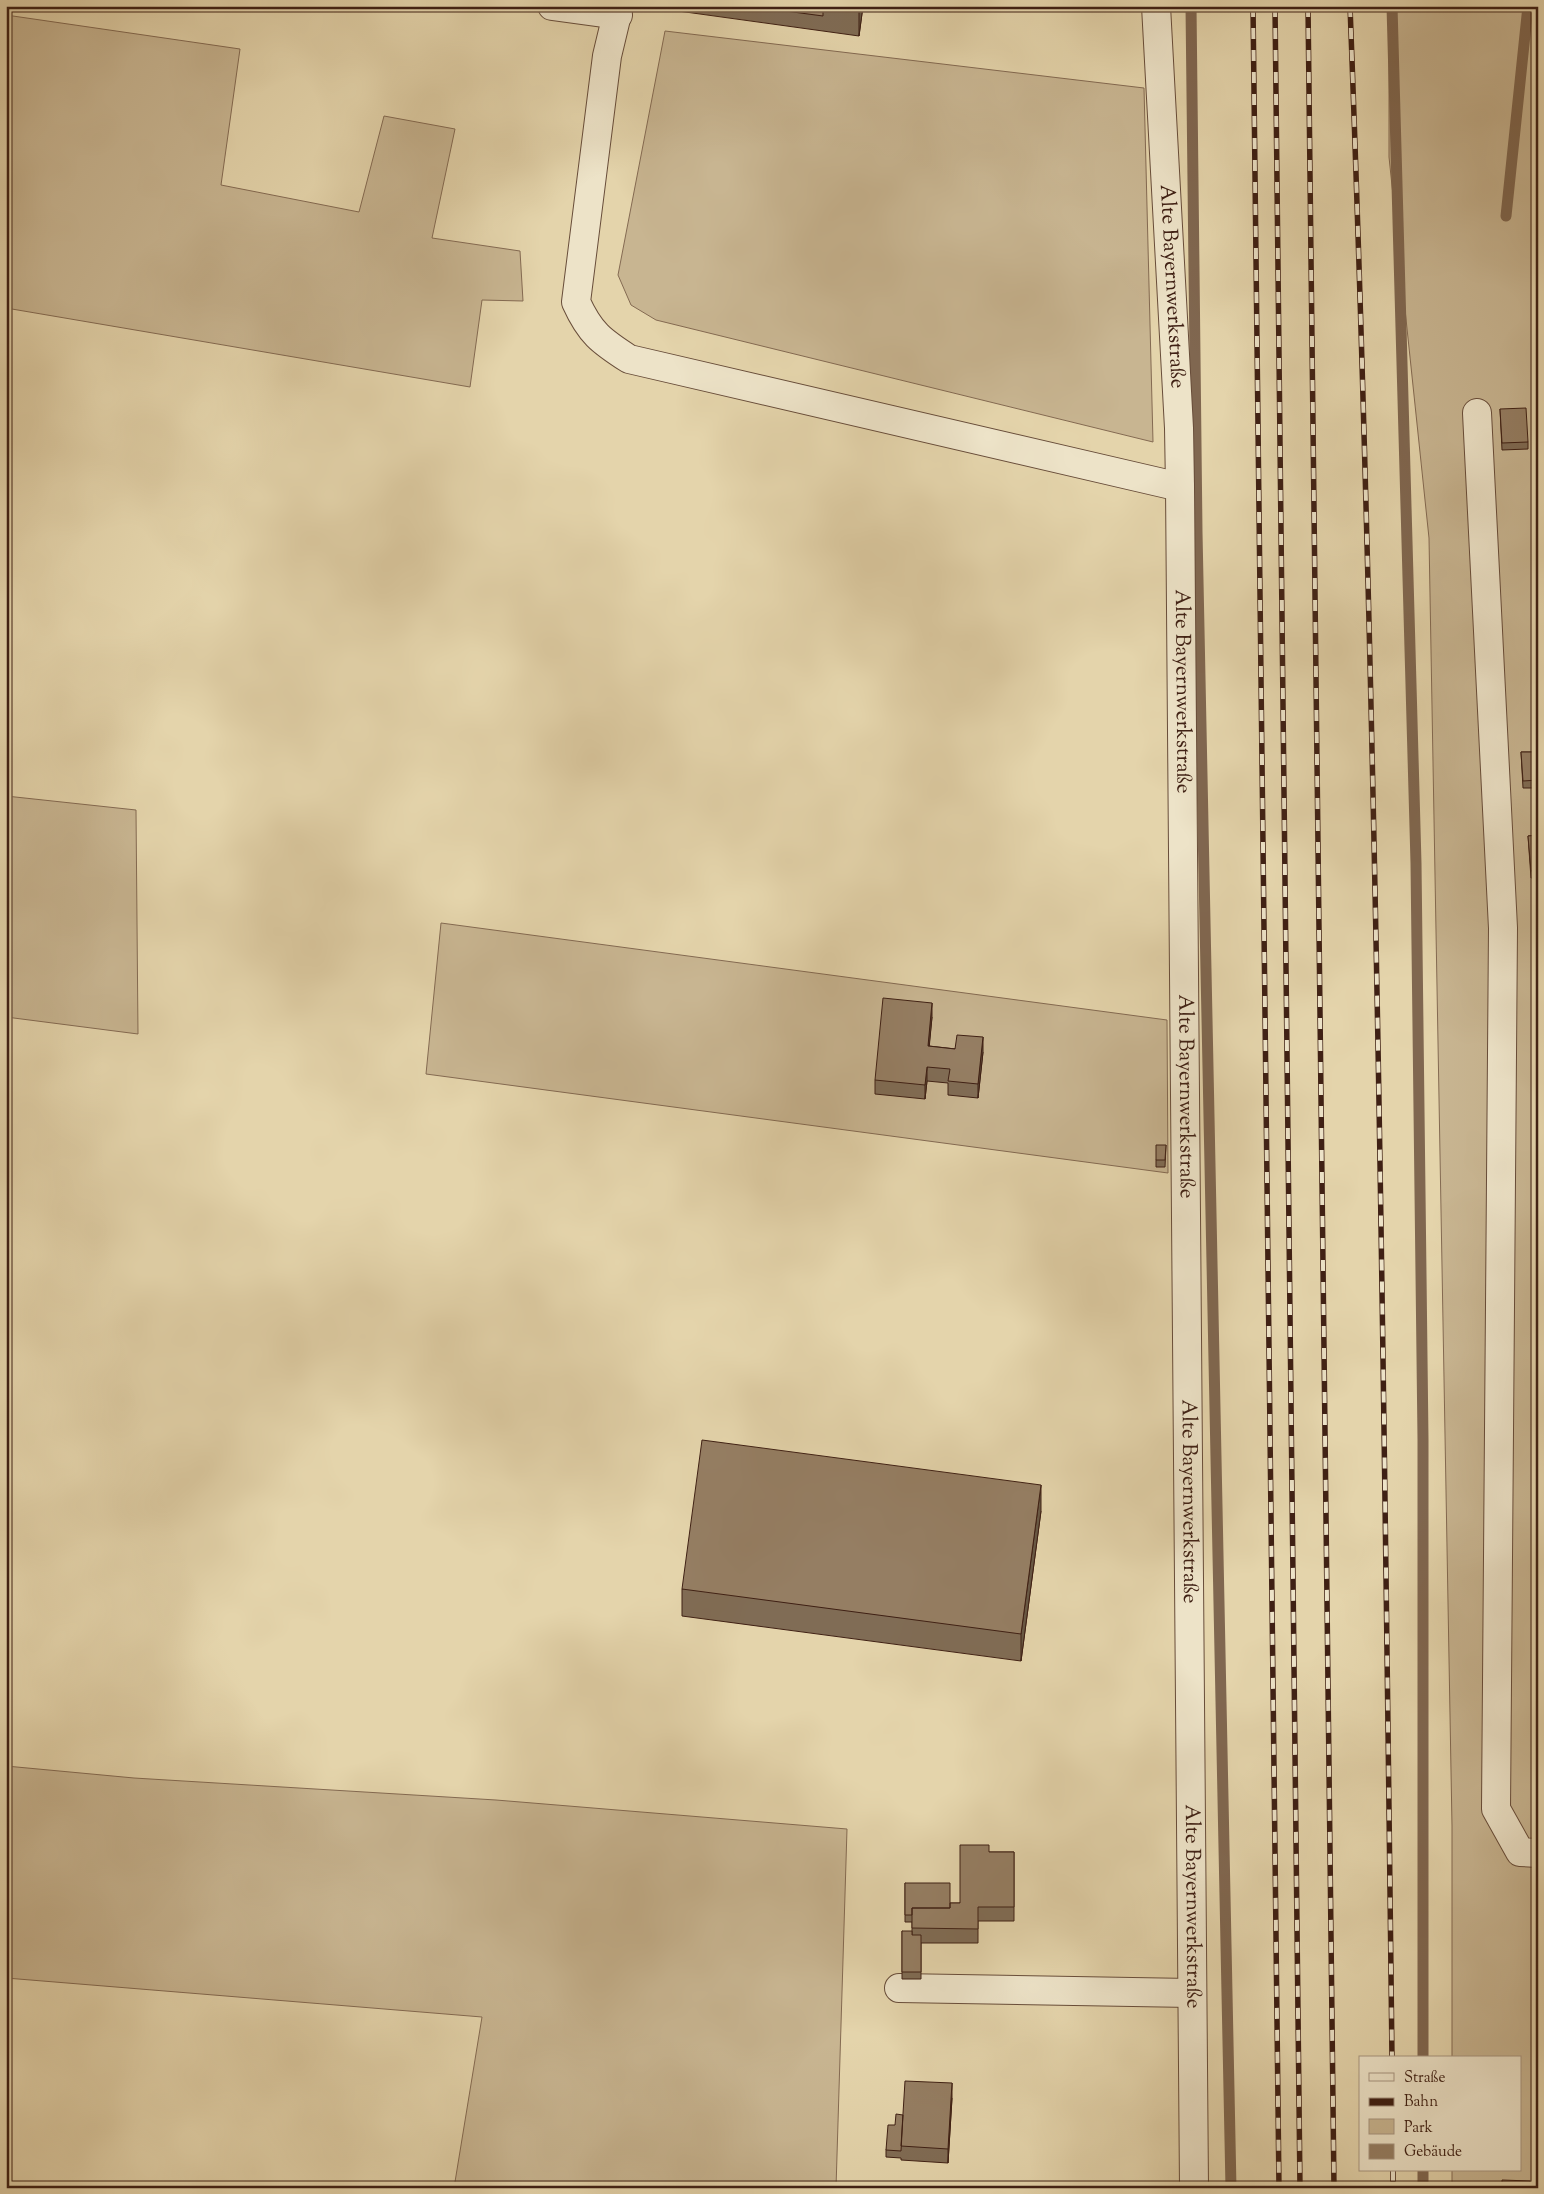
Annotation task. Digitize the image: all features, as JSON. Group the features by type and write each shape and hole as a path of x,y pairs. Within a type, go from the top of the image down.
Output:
{"street":[{"path":"552,6 619,11 607,56 576,302 585,323 602,342 630,359 1180,487"},
{"name":"Alte Bayernwerkstraße","path":"1156,6 1180,487 1194,2188"},
{"path":"1477,413 1503,928 1496,1809 1520,1852 1538,1853"},
{"path":"899,1988 1191,1993"}],"green space":[{"path":"1389,6 1538,6 1538,2188 1452,2188 1452,2172 1522,2172 1522,2056 1452,2056 1452,1826 1429,538 1389,157"},
{"path":"6,15 240,49 221,185 359,212 384,116 455,129 432,238 520,251 523,301 482,300 470,387 6,308"},
{"path":"665,31 1144,88 1153,442 656,320 631,305 618,275"},
{"path":"6,796 136,810 138,1034 6,1017"},
{"path":"441,923 1167,1020 1168,1173 426,1074"},
{"path":"6,1766 134,1778 496,1800 847,1829 836,2188 454,2188 482,2017 6,1978"}],"building":[{"path":"748,6 823,6 823,16"},
{"path":"843,6 860,6 859,9"},
{"path":"1526,408 1528,442 1502,443 1500,409"},
{"path":"1521,752 1538,752 1538,780 1523,781"},
{"path":"1538,835 1538,870 1531,871 1528,836"},
{"path":"1534,958 1538,958 1538,999 1536,999"},
{"path":"883,998 932,1003 928,1046 955,1049 957,1035 983,1037 978,1084 948,1081 950,1069 927,1067 925,1085 875,1080"},
{"path":"1156,1145 1166,1145 1165,1160 1156,1160"},
{"path":"702,1440 1041,1485 1021,1634 682,1589"},
{"path":"960,1845 989,1845 989,1852 1014,1852 1014,1907 978,1907 978,1929 912,1928 912,1908 950,1908 950,1903 960,1903"},
{"path":"905,1883 950,1883 950,1908 912,1908 912,1915 905,1915"},
{"path":"902,1931 912,1931 912,1935 921,1935 921,1972 902,1972"},
{"path":"905,2081 952,2083 948,2149 901,2146"},
{"path":"896,2114 903,2115 901,2151 886,2150 888,2125 895,2125"},
{"path":"1502,2180 1530,2181 1530,2188 1502,2188"}],"waterway":[{"path":"1191,6 1197,532 1231,2188"},
{"path":"1392,6 1416,863 1423,1439 1423,2056"},
{"path":"1506,216 1528,6"},
{"path":"1423,2172 1423,2188"}],"railway":[{"path":"1253,6 1279,2188"},
{"path":"1275,6 1300,2188"},
{"path":"1308,6 1334,2188"},
{"path":"1350,6 1373,776 1392,2056"},
{"path":"1393,2172 1393,2188"}]}
